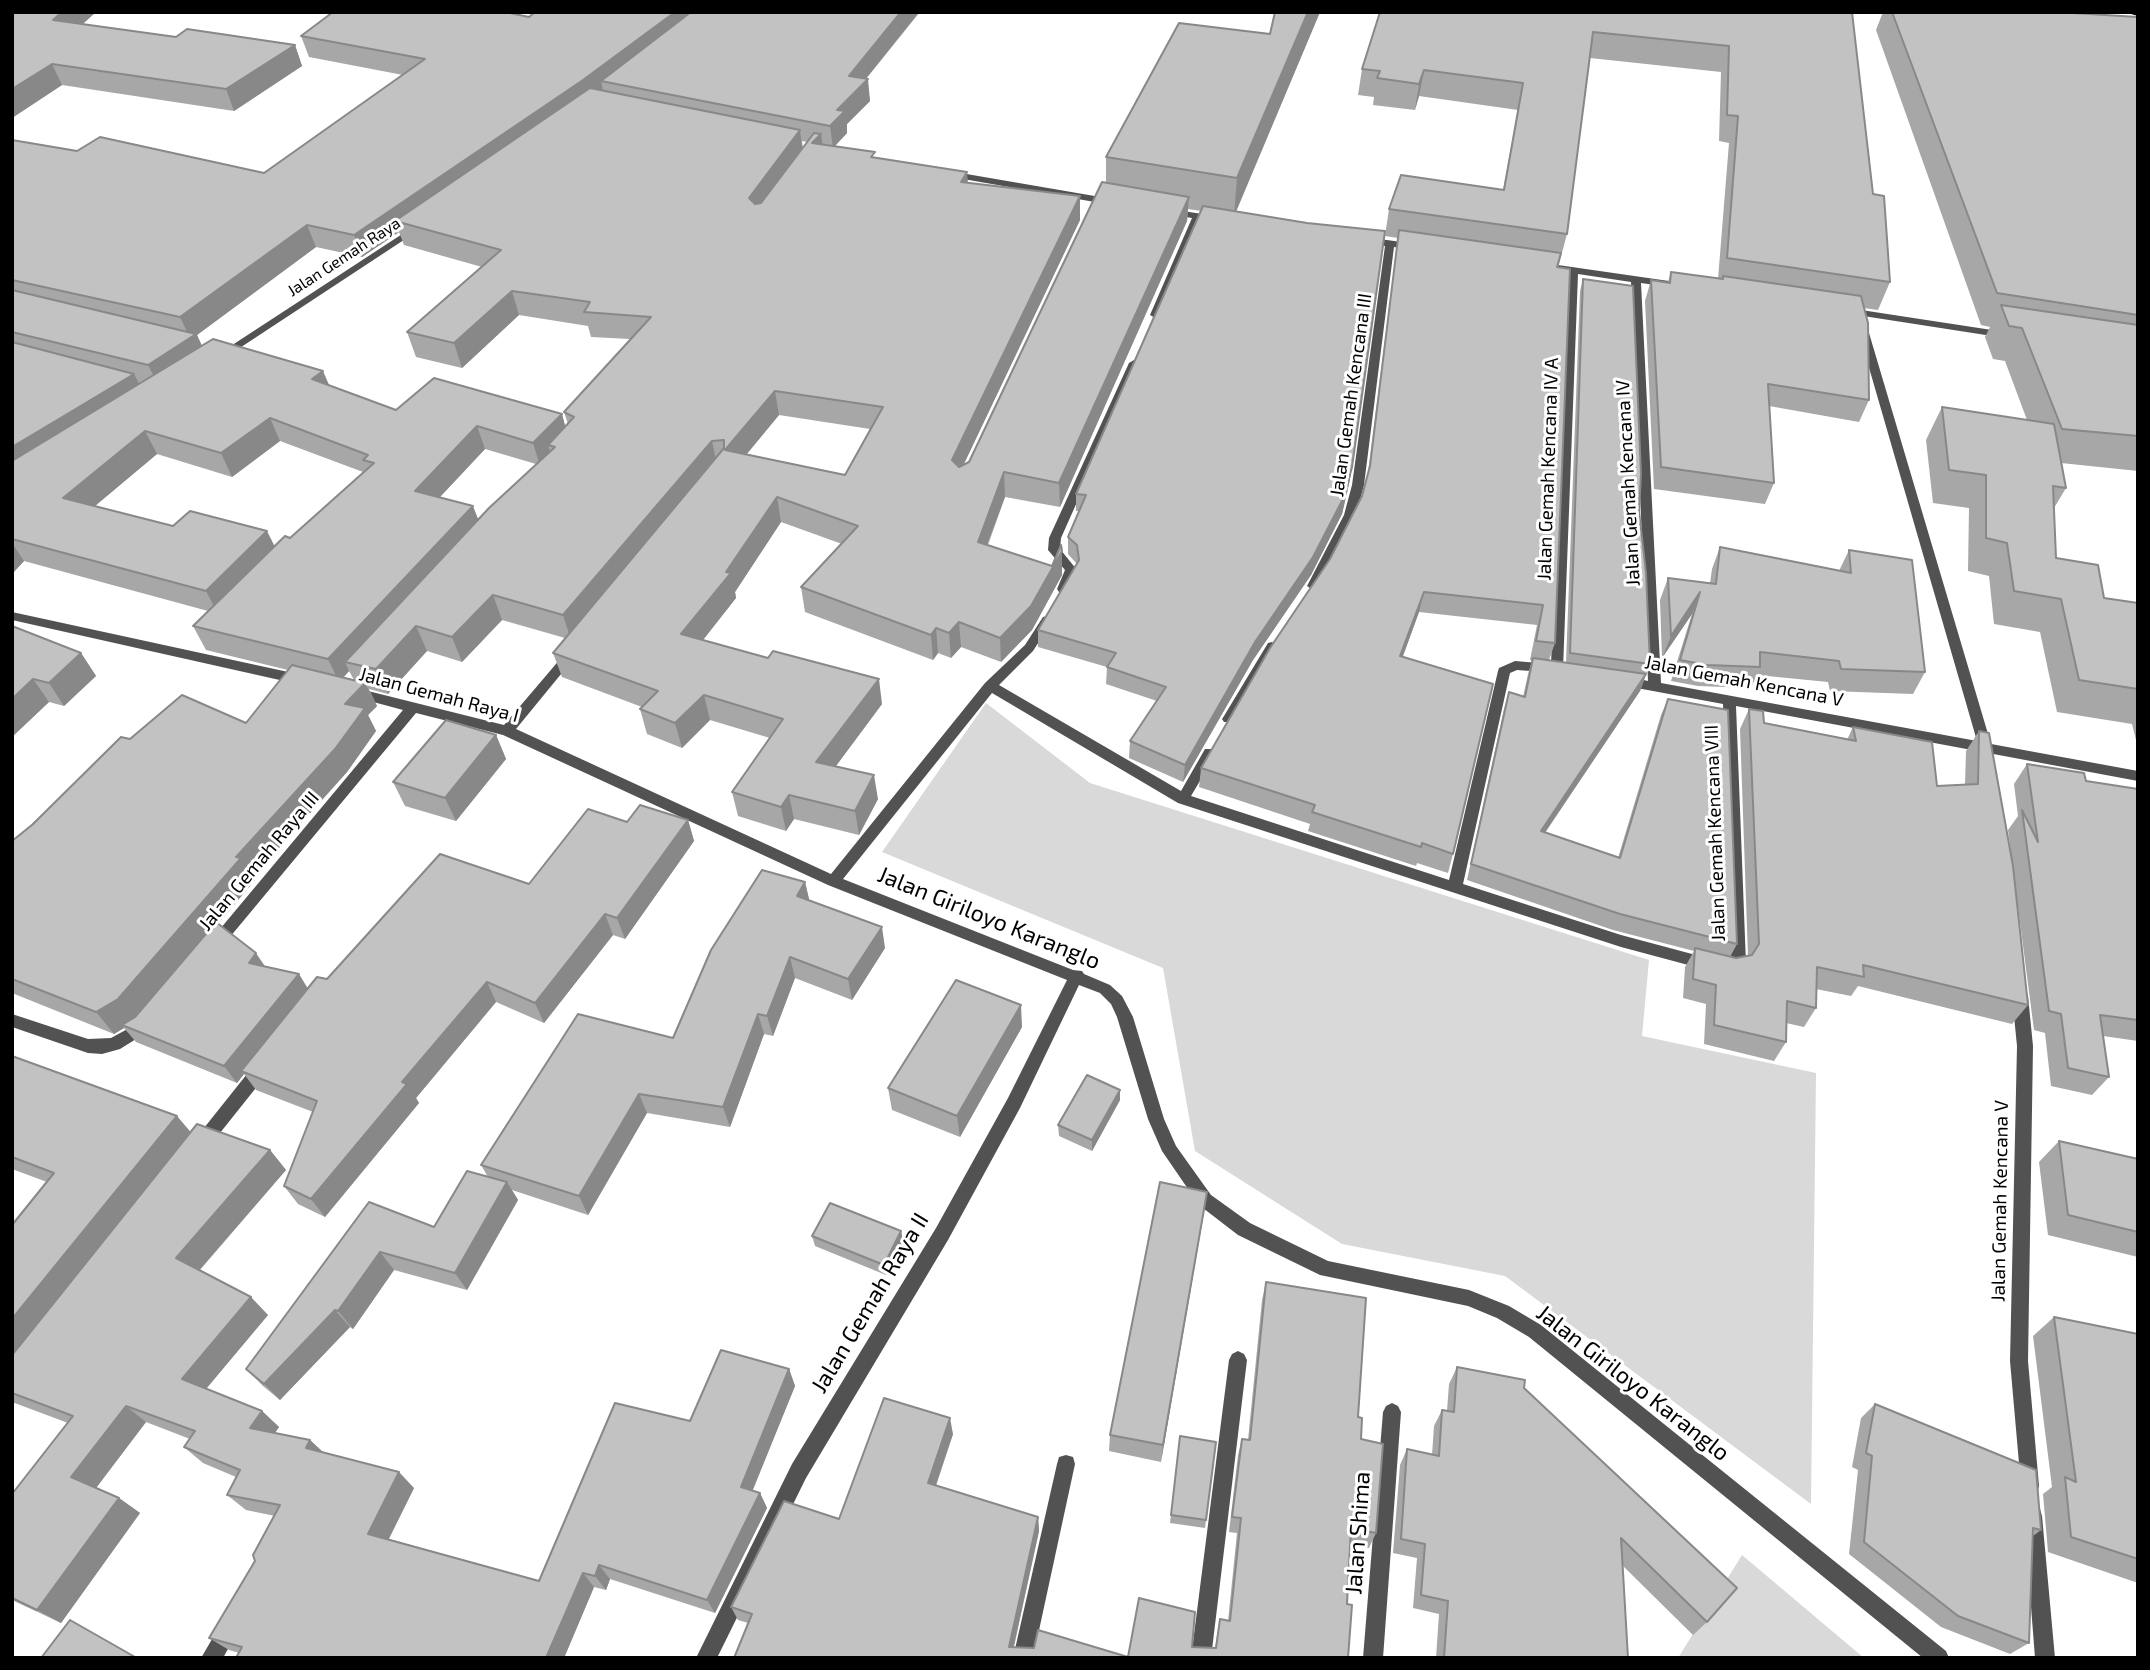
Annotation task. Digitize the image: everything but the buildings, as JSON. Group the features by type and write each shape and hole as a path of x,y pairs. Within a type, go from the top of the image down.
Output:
{"street":[{"path":"936,172 1122,204"},
{"path":"1091,213 1097,200"},
{"path":"1160,210 1224,220"},
{"path":"1151,325 1197,217"},
{"name":"Jalan Gemah Raya","path":"214,355 226,353 422,224"},
{"path":"1348,237 1426,248"},
{"name":"Jalan Gemah Kencana III","path":"1304,599 1339,539 1350,515 1358,485 1390,243"},
{"path":"1536,264 1675,285"},
{"name":"Jalan Gemah Kencana IV A","path":"1455,887 1504,671 1515,665 1563,670 1573,270"},
{"name":"Jalan Gemah Kencana IV","path":"1636,279 1655,685"},
{"path":"1832,309 2020,337"},
{"path":"1859,313 1985,747 1989,772"},
{"path":"1058,599 1071,570 1056,554 1055,538 1140,350"},
{"path":"833,881 990,686 1029,648 1052,611"},
{"path":"12,616 196,649 318,684"},
{"path":"1183,799 1282,631"},
{"path":"507,731 576,647"},
{"name":"Jalan Gemah Kencana V","path":"1606,677 2138,776"},
{"name":"Jalan Gemah Raya I","path":"348,685 413,707 507,731 833,881"},
{"path":"990,686 1183,799 1455,887"},
{"name":"Jalan Gemah Kencana VIII","path":"1455,887 1621,941 1725,969 1735,968 1739,964 1729,700"},
{"name":"Jalan Gemah Raya III","path":"208,953 413,707"},
{"name":"Jalan Giriloyo Karanglo","path":"833,881 1077,975 1105,989 1117,1000 1134,1039 1156,1119 1170,1151 1205,1200 1244,1229 1326,1269 1469,1298 1503,1312 1535,1331 1939,1658"},
{"name":"Jalan Gemah Raya II","path":"706,1658 799,1471 942,1234 1014,1103 1077,975"},
{"name":"Jalan Gemah Kencana V","path":"2018,979 2025,1046 2019,1361 2045,1658"},
{"path":"12,1020 88,1046 102,1047 130,1036 156,1015"},
{"path":"194,1154 272,1056"},
{"path":"1201,1658 1238,1360"},
{"name":"Jalan Shima","path":"1373,1658 1392,1412"},
{"path":"1023,1658 1066,1464"},
{"path":"211,1658 240,1610"}],"shaded area":[{"path":"986,703 1090,783 1649,960 1642,1036 1816,1073 1811,1504 1505,1276 1342,1244 1195,1151 1163,968 882,852"},
{"path":"1742,1555 1864,1658 1678,1658"}]}
